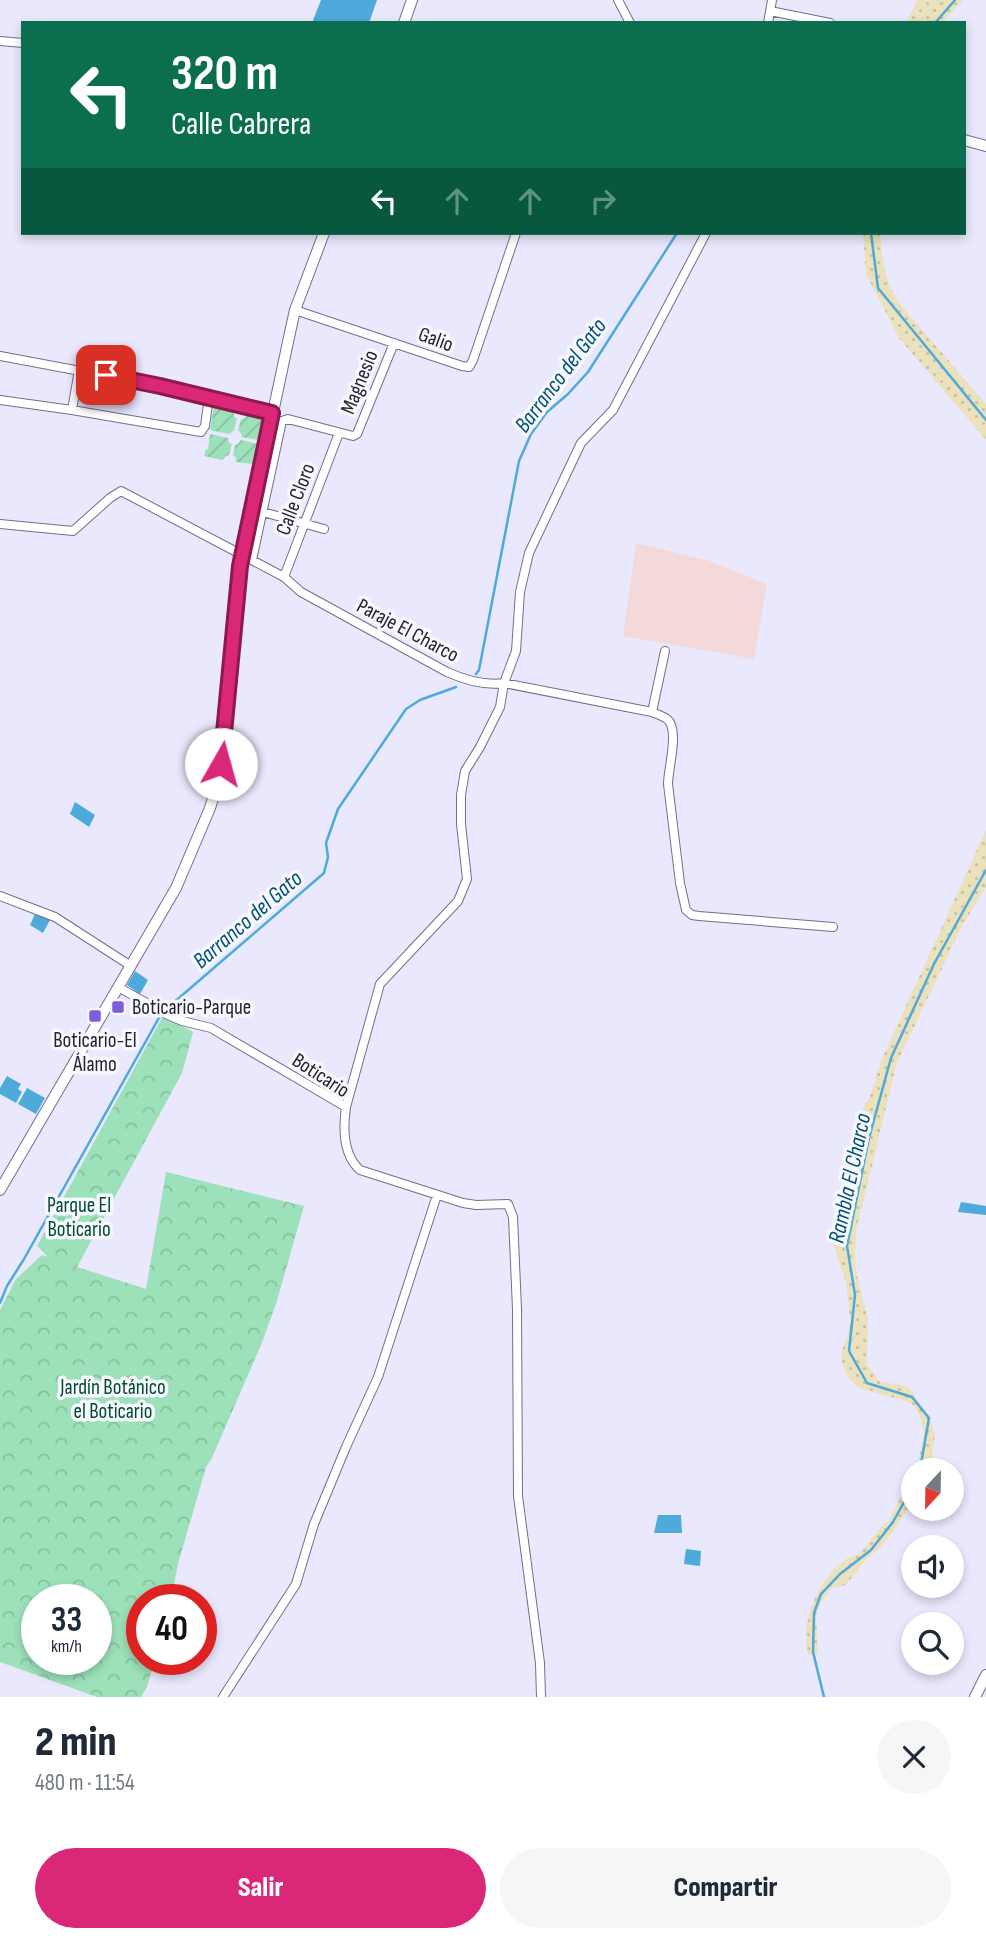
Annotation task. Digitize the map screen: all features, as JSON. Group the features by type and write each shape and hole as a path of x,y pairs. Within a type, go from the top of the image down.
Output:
{"street":[{"path":"405,21 412,0"},
{"path":"618,0 629,21"},
{"path":"768,21 772,0"},
{"path":"770,11 820,21"},
{"path":"0,41 21,43"},
{"path":"966,141 986,146"},
{"path":"0,1190 176,888 210,808 219,778 229,667 272,413 295,310 323,235"},
{"name":"Galio","path":"295,310 469,367 515,235"},
{"path":"346,1107 380,984 458,901 467,878 461,824 461,795 465,771 500,707 504,683 516,651 520,592 529,553 581,443 613,410 705,235"},
{"name":"Magnesio","path":"339,433 353,436 357,434 394,343"},
{"path":"0,356 209,397 272,413"},
{"path":"72,410 79,370"},
{"path":"0,400 201,432 205,426 209,397"},
{"path":"247,557 263,512 282,421 288,419 339,433"},
{"name":"Calle Cloro","path":"284,577 339,433"},
{"name":"Paraje El Charco","path":"0,524 73,531 121,491 284,577 301,592 453,675 491,685 504,683 652,712"},
{"path":"263,512 324,529"},
{"path":"665,651 652,712 668,719 673,726 668,784 680,883 686,910 699,916 833,927"},
{"path":"0,896 55,917 131,966"},
{"name":"Boticario","path":"118,987 170,1016 211,1028 346,1107 344,1137 360,1170 437,1195 477,1205 508,1204 511,1208 517,1310 518,1496 540,1663 541,1697"},
{"path":"223,1697 296,1584 314,1524 345,1447 378,1377 437,1195"},
{"path":"975,1697 986,1675"}],"shaded area":[{"path":"636,543 710,561 767,584 754,659 623,636"}],"green space":[{"path":"214,406 232,410 237,418 234,430 229,434 210,430"},
{"path":"248,414 263,419 259,440 242,437 238,431 241,419"},
{"path":"210,434 228,438 232,444 229,455 222,460 204,456"},
{"path":"241,440 258,444 253,464 236,462 236,457 233,456 235,445"},
{"name":"Jardín Botánico el Boticario","path":"163,1016 193,1032 182,1073 77,1267 146,1289 166,1172 304,1206 276,1304 261,1345 206,1467 174,1584 126,1584 126,1675 150,1675 141,1697 97,1697 36,1675 112,1675 112,1584 21,1584 21,1670 0,1662 0,1310 16,1279 42,1255 48,1257 37,1246"}],"sand":[{"path":"917,0 963,0 944,21 907,21"},
{"path":"863,235 880,235 887,278 899,303 986,404 986,440 899,338 866,274"},
{"path":"986,830 986,887 962,926 897,1063 856,1231 855,1267 868,1319 867,1364 880,1382 909,1388 929,1416 935,1434 932,1458 919,1458 924,1432 914,1406 906,1401 858,1388 843,1367 841,1352 850,1325 849,1308 846,1282 833,1243 833,1228 851,1174 864,1105 869,1099 882,1059"},
{"path":"901,1497 901,1519 894,1530 846,1585 832,1588 822,1601 816,1614 818,1654 808,1655 807,1622 825,1581 839,1564 858,1554 888,1522"}],"water":[{"path":"321,0 377,0 370,21 313,21"},
{"path":"195,770 212,778 206,792 189,782"},
{"path":"75,802 95,815 89,827 70,814"},
{"path":"35,914 51,918 43,933 30,925"},
{"path":"135,971 148,980 140,994 127,985"},
{"path":"7,1076 21,1084 18,1089 22,1092 16,1103 0,1094 0,1088"},
{"path":"27,1088 45,1098 36,1114 18,1104"},
{"path":"961,1202 986,1206 986,1215 958,1212"},
{"path":"658,1515 681,1515 682,1533 654,1533"},
{"path":"686,1549 701,1551 700,1566 684,1564"}],"waterway":[{"name":"Rambla El Charco","path":"937,21 955,0"},
{"name":"Barranco del Gato","path":"476,674 479,670 519,461 531,434 547,412 588,372 676,235"},
{"name":"Rambla El Charco","path":"871,235 878,288 986,420"},
{"name":"Barranco del Gato","path":"165,1010 324,873 328,857 326,843 338,809 406,709 420,700 456,687"},
{"name":"Rambla El Charco","path":"922,1458 929,1418 912,1397 867,1383 849,1351 855,1295 847,1246 869,1138 891,1058 934,964 986,870"},
{"name":"Barranco del Gato","path":"0,1303 7,1286 160,1016"},
{"name":"Rambla El Charco","path":"824,1697 813,1652 814,1613 821,1594 840,1574 871,1550 901,1508"}],"place":[{"name":"Boticario-Parque","path":"118,1007"},
{"name":"Boticario-El Álamo","path":"95,1016"}],"route":[{"path":"106,375 272,413 240,566 221,764"}],"park label":[{"name":"Parque El Boticario","path":"79,1217"}]}
